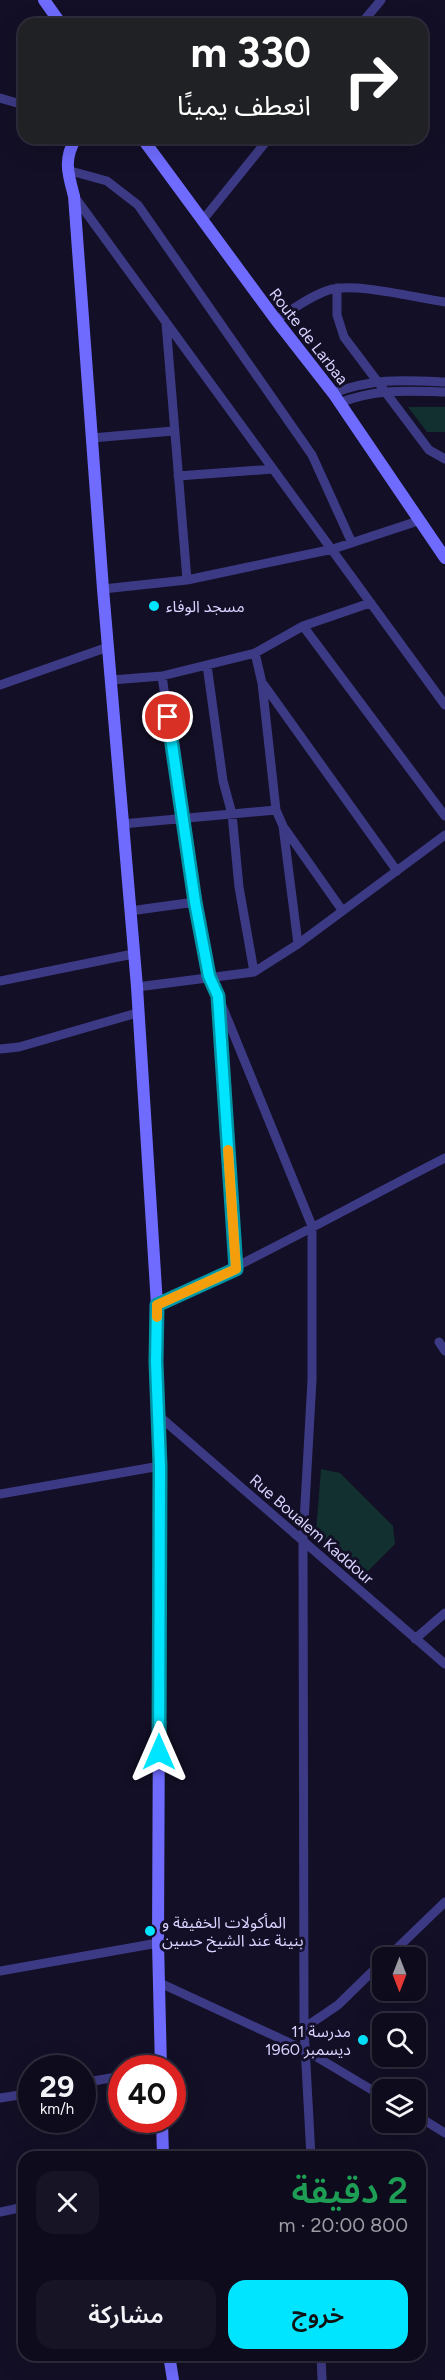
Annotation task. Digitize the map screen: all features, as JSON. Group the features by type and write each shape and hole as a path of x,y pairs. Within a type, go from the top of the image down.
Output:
{"street":[{"path":"44,0 57,18"},
{"path":"366,18 381,0"},
{"path":"0,98 18,103"},
{"path":"73,144 68,152 67,170 74,196 103,589 137,987 157,1305 156,1362 160,1466 158,1943 161,2055"},
{"name":"Route de Larbaa","path":"146,144 276,321 336,398 445,558"},
{"path":"202,221 264,144"},
{"path":"67,170 107,181 138,205 312,455 352,543"},
{"path":"74,196 445,705"},
{"path":"276,321 320,294 337,288 357,288 445,302"},
{"path":"337,288 337,315 349,345 429,450 445,459"},
{"path":"165,323 187,580"},
{"path":"336,398 359,384 377,381 445,382"},
{"path":"336,398 384,390 445,392"},
{"path":"92,438 173,431"},
{"path":"178,476 273,469"},
{"path":"103,589 187,580 333,549 418,521"},
{"path":"112,680 162,676 255,652 303,626 370,603"},
{"path":"303,626 445,816"},
{"path":"0,685 108,647"},
{"path":"255,652 262,683 276,810 283,826 342,910"},
{"path":"207,665 223,781 232,814 239,887 254,972"},
{"path":"162,676 195,902 209,976 312,1226 312,1380 303,1540 304,2050 311,2151"},
{"path":"262,683 397,871"},
{"path":"122,824 276,810"},
{"path":"283,826 298,944"},
{"path":"137,987 254,972 298,944 445,836"},
{"path":"130,911 195,902"},
{"path":"0,981 133,954"},
{"path":"218,996 236,1269"},
{"path":"0,1049 19,1047 137,1013"},
{"path":"157,1305 236,1269 312,1226 445,1158"},
{"path":"439,1342 445,1351"},
{"name":"Rue Boualem Kaddour","path":"159,1416 445,1664"},
{"path":"0,1494 160,1466"},
{"path":"415,1638 445,1613"},
{"path":"398,1947 445,1902"},
{"path":"0,1971 158,1943"},
{"path":"304,2028 338,2005 372,1972"},
{"path":"160,1983 304,2050 372,2090"},
{"path":"0,2098 18,2095"},
{"path":"426,2121 445,2133"},
{"path":"162,2133 163,2151"},
{"path":"0,2212 18,2208"},
{"path":"170,2361 172,2380"},
{"path":"321,2361 322,2380"}],"green space":[{"path":"408,407 445,407 445,432 427,432"},
{"path":"321,1469 340,1473 393,1526 395,1544 365,1574 316,1532"}],"slow traffic":[{"path":"157,1317 157,1305 236,1269 228,1150"}],"place":[{"name":"مسجد الوفاء","path":"154,606"},
{"name":"المأكولات الخفيفة و بنينة عند الشيخ حسين","path":"150,1931"},
{"name":"مدرسة 11 ديسمبر 1960","path":"363,2040"}],"route":[{"path":"159,1752 160,1466 156,1362 157,1305 236,1269 218,996 209,976 195,902 168,717"}]}
